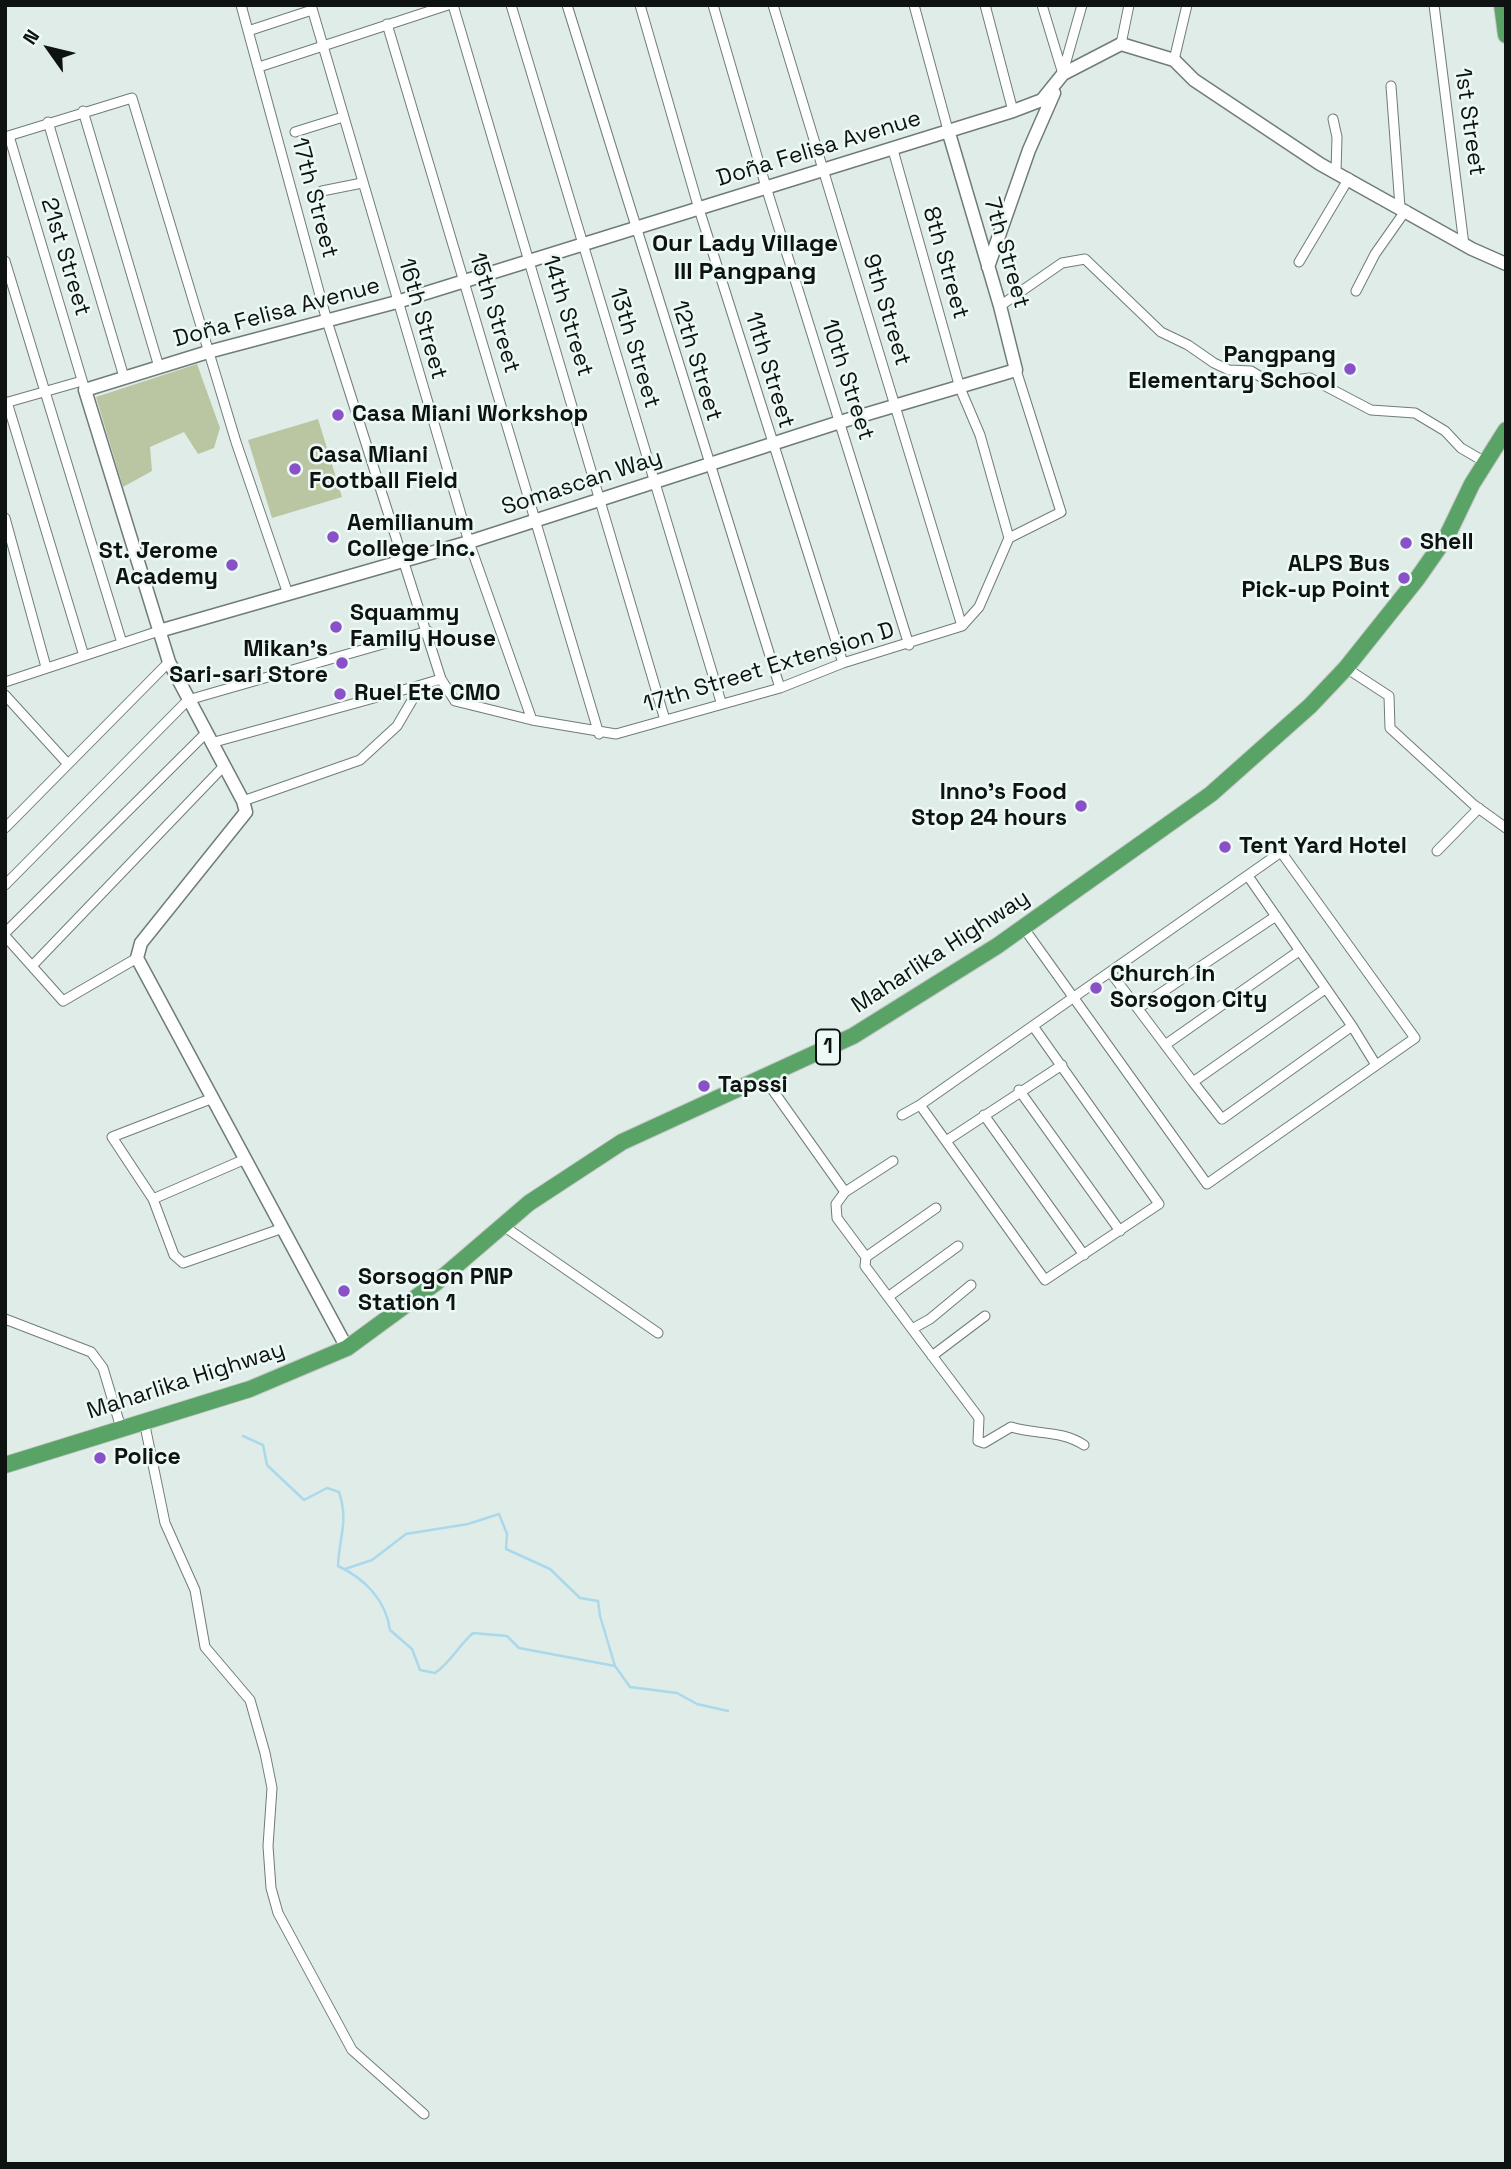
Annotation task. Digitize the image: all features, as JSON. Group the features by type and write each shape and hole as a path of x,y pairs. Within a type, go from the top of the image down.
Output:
{"highway":[{"path":"1502,5 1506,35"},
{"name":"Maharlika Highway","path":"5,1465 250,1389 347,1348 437,1282 529,1203 622,1142 853,1035 1023,927 1211,794 1310,706 1346,668 1394,609 1447,536 1485,462 1506,430"}],"street":[{"name":"17th Street","path":"241,5 327,321 441,679"},
{"path":"259,67 322,44 451,5"},
{"name":"14th Street","path":"451,5 531,261 665,720"},
{"name":"13th Street","path":"511,5 721,702"},
{"name":"12th Street","path":"567,5 634,229 780,688"},
{"name":"11th Street","path":"640,5 699,209 844,663"},
{"name":"10th Street","path":"713,5 766,187 909,645"},
{"name":"9th Street","path":"774,5 962,626"},
{"name":"7th Street","path":"914,5 1016,370 1060,512 1009,538"},
{"path":"985,5 1013,111"},
{"path":"1042,5 1063,74"},
{"path":"988,267 1029,150 1063,74 1082,5"},
{"path":"1129,5 1121,44 1174,60 1194,80 1336,172 1464,245 1506,264"},
{"path":"1174,60 1187,5"},
{"name":"1st Street","path":"1434,5 1464,245"},
{"path":"248,32 312,8"},
{"name":"16th Street","path":"312,8 469,542 533,720"},
{"name":"15th Street","path":"387,24 599,734"},
{"name":"Doña Felisa Avenue","path":"84,385 159,368 208,352 397,302 1013,111 1042,100 1063,74 1121,44"},
{"path":"1356,291 1403,209 1391,86"},
{"path":"7,137 132,97 208,352 288,594"},
{"path":"83,111 159,368"},
{"path":"295,132 343,117"},
{"path":"1333,118 1337,136 1336,172"},
{"path":"48,122 124,377"},
{"name":"21st Street","path":"7,137 84,385"},
{"name":"8th Street","path":"893,150 960,388 980,435 1009,538"},
{"path":"1299,262 1349,178"},
{"path":"322,191 362,183"},
{"path":"1000,306 1062,263 1085,259 1161,332 1229,370 1251,371 1271,383 1310,378 1371,411 1415,413 1445,430 1461,448 1485,462"},
{"path":"5,261 122,643"},
{"name":"Somascan Way","path":"159,631 469,542 601,497 893,405 1016,370"},
{"path":"84,656 6,402 84,385 169,662 223,768 243,801 246,812 141,943 137,958 214,1098 243,1160 347,1348"},
{"path":"5,518 46,667"},
{"path":"962,626 979,607 1009,538"},
{"name":"17th Street Extension D","path":"441,679 455,701 599,734 616,734 721,702 780,688 844,663 909,645 962,626"},
{"path":"5,682 159,631"},
{"path":"5,885 188,700 428,632"},
{"path":"5,828 169,662"},
{"path":"1346,668 1389,696 1390,728 1479,808 1506,828"},
{"path":"137,958 63,1001 5,934 209,738 441,679"},
{"path":"243,801 360,760 397,726 421,685"},
{"path":"5,695 67,763"},
{"path":"32,967 223,768"},
{"path":"1437,851 1479,808"},
{"path":"902,1115 920,1105 1073,997 1111,973 1281,852 1415,1038 1206,1184 1073,997 1023,927"},
{"path":"1248,876 1376,1065"},
{"path":"1140,1007 1276,916"},
{"path":"1166,1045 1299,951"},
{"path":"1111,973 1140,1007 1222,1119 1352,1026"},
{"path":"1193,1082 1325,989"},
{"path":"920,1105 1045,1280 1159,1204 1033,1026"},
{"path":"946,1141 1019,1090 1062,1065"},
{"path":"762,1075 845,1192"},
{"path":"1019,1090 1120,1231"},
{"path":"214,1098 112,1137 153,1199 174,1255 183,1263 283,1228"},
{"path":"984,1115 1084,1255"},
{"path":"153,1199 243,1160"},
{"path":"893,1161 845,1192 836,1204 837,1218 866,1257 865,1266 979,1418 978,1441 984,1443 1012,1427 1030,1433 1068,1434 1084,1445"},
{"path":"866,1257 936,1208"},
{"path":"502,1225 658,1333"},
{"path":"888,1297 958,1246"},
{"path":"912,1329 930,1320 971,1285"},
{"path":"932,1356 985,1316"},
{"path":"5,1319 91,1352 103,1368 121,1428"},
{"path":"144,1421 165,1523 195,1590 205,1647 250,1700 261,1740 272,1788 268,1846 271,1888 278,1913 352,2050 424,2115"}],"green space":[{"path":"197,364 220,428 214,448 198,454 184,432 150,447 152,471 123,487 96,397"},
{"name":"Casa Miani Football Field","path":"318,419 342,497 272,518 248,440"}],"waterway":[{"path":"243,1436 263,1445 267,1465 304,1500 327,1488 339,1492 343,1521 338,1566 357,1577 372,1591 384,1609 390,1630 412,1649 420,1670 435,1673 473,1633 507,1636 519,1648 615,1666 630,1687 677,1693 697,1704 728,1711"},
{"path":"345,1569 372,1560 406,1534 468,1524 499,1514 507,1534 506,1549 550,1569 580,1598 598,1601 615,1666"}],"place":[{"name":"Pangpang Elementary School","path":"1350,369"},
{"name":"Casa Miani Workshop","path":"338,415"},
{"name":"Casa Miani Football Field","path":"295,469"},
{"name":"Aemilianum College Inc.","path":"333,537"},
{"name":"Shell","path":"1406,543"},
{"name":"St. Jerome Academy","path":"232,565"},
{"name":"ALPS Bus Pick-up Point","path":"1404,578"},
{"name":"Squammy Family House","path":"336,627"},
{"name":"Mikan's Sari-sari Store","path":"342,663"},
{"name":"Ruel Ete CMO","path":"340,694"},
{"name":"Inno’s Food Stop 24 hours","path":"1081,806"},
{"name":"Tent Yard Hotel","path":"1225,847"},
{"name":"Church in Sorsogon City","path":"1096,988"},
{"name":"Tapssi","path":"704,1086"},
{"name":"Sorsogon PNP Station 1","path":"344,1291"},
{"name":"Police","path":"100,1458"}],"district":[{"name":"Our Lady Village III Pangpang","path":"745,258"}]}
